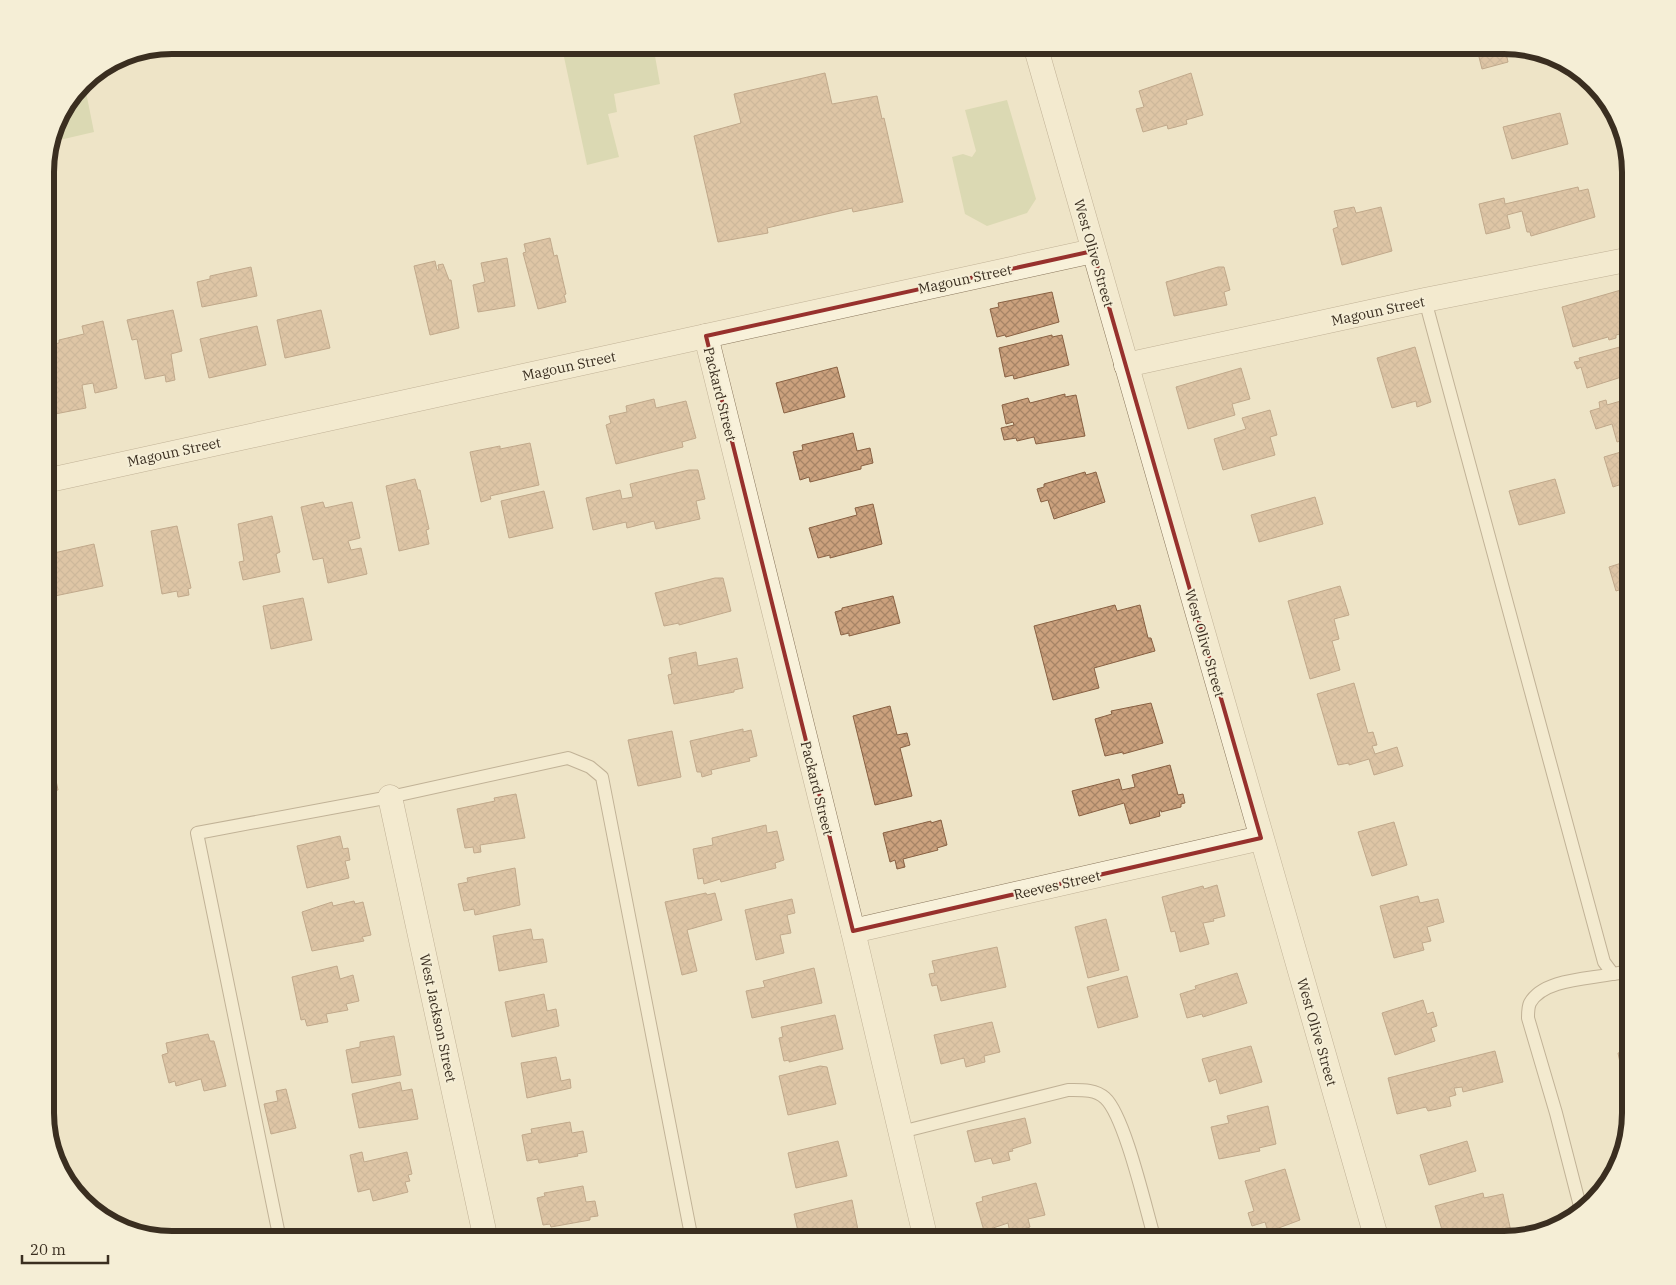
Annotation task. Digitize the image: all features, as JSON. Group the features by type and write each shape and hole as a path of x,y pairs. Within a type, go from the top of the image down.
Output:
{"street":[{"name":"West Olive Street","path":"1038,54 1374,1231"},
{"name":"Magoun Street","path":"54,479 1094,251"},
{"name":"Magoun Street","path":"1126,365 1425,300 1622,261"},
{"name":"Packard Street","path":"706,336 853,932 924,1231"},
{"name":"West Jackson Street","path":"390,797 484,1231"},
{"name":"Reeves Street","path":"853,932 1261,838"}],"lane":[{"path":"1425,300 1604,962 1613,974"},
{"path":"277,1231 197,832 390,797 568,758 590,767 602,777 690,1231"},
{"path":"1579,1204 1556,1113 1528,1018 1529,1004 1537,993 1549,985 1622,972"},
{"path":"901,1132 1068,1090 1091,1090 1105,1098 1120,1120 1152,1231"}],"highlighted area":[{"path":"1093,251 1261,838 853,931 706,336"}],"green space":[{"path":"578,54 655,54 660,84 614,94 617,112 608,114 619,157 587,165 564,57"},
{"path":"86,91 94,132 58,140 70,113"},
{"path":"1007,100 1036,199 1027,213 987,226 965,214 952,157 963,154 972,157 976,151 965,110"}],"building":[{"path":"1478,54 1506,54 1508,62 1482,69"},
{"path":"825,73 832,104 877,96 882,119 884,118 903,202 853,212 852,208 767,228 768,233 718,242 694,136 741,123 734,94"},
{"path":"1191,73 1203,115 1186,120 1187,124 1168,129 1167,125 1143,132 1136,109 1144,107 1139,91"},
{"path":"1560,113 1568,144 1512,159 1503,127"},
{"path":"1578,187 1579,191 1588,189 1595,217 1531,236 1530,232 1527,232 1522,211 1507,215 1510,228 1486,234 1479,204 1504,198 1505,204"},
{"path":"1354,207 1356,213 1381,207 1392,251 1342,265 1333,229 1338,227 1334,211"},
{"path":"550,238 554,256 557,255 566,294 564,295 566,302 538,309 523,253 526,252 524,244"},
{"path":"507,258 515,306 478,312 473,285 485,282 481,263"},
{"path":"435,261 437,270 439,270 438,265 443,264 449,280 451,280 459,328 430,335 414,266"},
{"path":"251,267 257,296 202,307 197,282 210,279 210,276"},
{"path":"1218,267 1224,267 1230,290 1224,292 1227,305 1174,316 1166,282"},
{"path":"1621,290 1622,333 1609,340 1608,337 1573,347 1562,307"},
{"path":"1052,292 1059,322 1006,337 1005,335 997,337 990,309 999,307 998,303"},
{"path":"173,310 182,351 171,354 175,380 166,382 165,375 145,379 137,339 132,340 127,320"},
{"path":"321,310 330,348 285,358 277,320"},
{"path":"103,321 117,388 95,393 93,383 82,385 86,408 55,414 54,344 59,343 59,340 84,334 82,326"},
{"path":"257,326 266,365 209,378 200,339"},
{"path":"1052,335 1052,337 1062,335 1069,365 1014,379 1013,375 1005,377 999,348"},
{"path":"1622,346 1622,377 1587,388 1581,367 1577,369 1574,362 1580,361 1579,358"},
{"path":"1415,347 1431,402 1417,407 1416,401 1392,408 1377,358"},
{"path":"837,367 845,397 784,413 776,383"},
{"path":"1241,368 1250,399 1232,404 1235,415 1188,429 1176,387"},
{"path":"1065,394 1065,397 1076,395 1085,436 1036,444 1034,437 1017,441 1016,438 1004,440 1001,428 1014,425 1013,422 1006,424 1002,405 1028,398 1030,403"},
{"path":"654,399 656,408 686,401 696,438 682,442 683,447 616,464 606,425 611,423 609,416 627,412 626,406"},
{"path":"1606,400 1607,405 1622,401 1622,441 1617,442 1612,424 1596,429 1590,411 1600,408 1599,402"},
{"path":"1270,410 1277,435 1270,437 1275,455 1223,470 1214,439 1246,429 1242,418"},
{"path":"853,433 857,451 870,448 873,463 861,466 861,469 810,482 809,477 800,480 793,452 803,450 802,445"},
{"path":"530,443 539,485 490,496 491,499 481,502 470,452"},
{"path":"1622,452 1622,484 1613,487 1604,457"},
{"path":"689,470 698,470 705,499 696,501 700,519 656,529 654,521 627,528 626,522 593,530 586,498 620,490 622,499 633,497 630,484"},
{"path":"1085,472 1086,475 1096,472 1105,502 1054,519 1048,500 1041,502 1037,489 1044,487 1044,484"},
{"path":"415,479 418,490 420,490 429,529 426,530 429,544 399,551 386,486"},
{"path":"1555,479 1565,513 1519,525 1509,491"},
{"path":"544,491 553,528 509,538 501,501"},
{"path":"1315,497 1323,524 1259,542 1251,515"},
{"path":"323,502 325,508 352,502 360,538 348,541 351,550 361,548 367,574 328,583 323,558 313,560 301,507"},
{"path":"873,504 882,544 830,558 830,555 818,558 809,528 857,515 855,508"},
{"path":"272,516 280,552 276,554 280,572 243,580 239,562 244,561 238,524"},
{"path":"177,526 191,588 188,589 189,595 178,597 177,591 162,594 151,531"},
{"path":"94,544 103,586 54,596 54,553"},
{"path":"1622,563 1622,589 1616,591 1609,567"},
{"path":"715,578 723,578 731,611 679,625 679,623 664,626 655,593"},
{"path":"1340,586 1349,615 1334,619 1339,639 1332,641 1340,670 1310,679 1288,601"},
{"path":"893,596 900,623 849,636 849,633 841,635 835,612 842,610 842,608"},
{"path":"303,598 312,640 271,649 263,606"},
{"path":"1115,605 1117,611 1140,605 1148,638 1151,638 1155,651 1094,668 1099,688 1053,700 1034,626"},
{"path":"696,652 698,666 737,658 743,688 734,690 734,692 674,704 668,675 672,674 669,658"},
{"path":"1354,683 1368,733 1373,732 1377,745 1372,746 1375,754 1397,747 1403,766 1374,775 1369,759 1349,765 1349,763 1338,765 1317,694"},
{"path":"1151,703 1163,743 1123,754 1123,752 1105,756 1095,719 1112,714 1111,711"},
{"path":"890,706 897,735 907,733 910,745 900,748 912,796 875,805 853,716"},
{"path":"743,729 743,732 751,730 757,756 749,758 750,761 711,770 712,774 702,777 701,772 697,772 690,741"},
{"path":"672,731 681,777 638,786 628,740"},
{"path":"1170,765 1178,795 1183,794 1185,803 1181,804 1181,807 1161,812 1161,810 1159,811 1160,816 1130,824 1124,803 1079,816 1072,791 1119,779 1122,790 1135,787 1132,775"},
{"path":"54,771 58,790 54,791"},
{"path":"516,794 525,838 480,845 481,852 474,853 473,847 465,848 457,809 495,801 494,798"},
{"path":"941,820 947,845 937,848 938,850 903,859 905,867 897,869 895,860 890,862 883,833"},
{"path":"1394,822 1407,865 1372,876 1358,832"},
{"path":"766,825 767,833 777,831 784,860 775,863 776,868 721,882 720,879 704,884 703,878 698,879 693,849 713,845 712,838"},
{"path":"340,836 343,849 348,848 350,860 345,861 349,878 307,888 297,846"},
{"path":"515,868 520,905 475,915 474,909 464,911 458,884 468,882 467,878"},
{"path":"1217,885 1225,916 1203,923 1209,944 1180,952 1175,931 1171,932 1162,897 1203,886 1204,889"},
{"path":"706,893 707,895 715,893 722,920 687,930 697,971 682,975 665,902"},
{"path":"1418,896 1420,903 1438,899 1444,922 1427,927 1431,941 1422,943 1424,950 1394,958 1380,906"},
{"path":"792,899 795,913 787,915 791,933 780,935 784,953 756,960 745,910"},
{"path":"354,901 355,904 363,902 371,935 362,937 364,941 312,951 302,912 332,902 333,906"},
{"path":"1106,919 1119,970 1088,978 1075,927"},
{"path":"531,929 533,940 543,939 547,962 499,971 493,936"},
{"path":"997,947 1006,987 941,1001 937,985 932,986 929,974 935,973 932,961"},
{"path":"337,966 340,979 353,975 359,1001 346,1004 348,1010 326,1014 328,1022 307,1026 305,1019 301,1020 292,977"},
{"path":"814,968 822,1003 752,1018 746,991 765,987 763,981"},
{"path":"1237,973 1247,1003 1203,1017 1202,1014 1187,1018 1180,994 1196,989 1195,986"},
{"path":"1127,976 1138,1017 1098,1028 1087,987"},
{"path":"544,994 547,1011 556,1009 559,1026 512,1037 505,1002"},
{"path":"1423,1000 1427,1014 1433,1012 1437,1026 1431,1028 1435,1041 1395,1055 1382,1013"},
{"path":"835,1015 843,1049 789,1062 789,1060 784,1061 779,1038 783,1037 781,1027"},
{"path":"992,1022 1000,1052 984,1056 985,1062 966,1067 964,1058 941,1064 934,1035"},
{"path":"208,1034 210,1041 214,1041 226,1086 204,1091 201,1079 176,1086 175,1081 169,1083 162,1055 168,1053 166,1043"},
{"path":"394,1036 401,1075 352,1083 346,1050 360,1047 360,1042"},
{"path":"1251,1046 1262,1082 1220,1094 1216,1079 1209,1082 1202,1059"},
{"path":"1495,1051 1503,1082 1463,1092 1462,1087 1454,1088 1456,1095 1449,1097 1451,1106 1428,1111 1426,1107 1397,1114 1388,1078"},
{"path":"1622,1052 1622,1072 1618,1053"},
{"path":"556,1057 561,1081 570,1079 571,1088 527,1098 521,1063"},
{"path":"820,1066 827,1067 836,1104 788,1115 779,1076"},
{"path":"400,1082 402,1091 412,1089 418,1119 359,1128 352,1094"},
{"path":"286,1089 296,1128 271,1134 264,1104 278,1101 276,1091"},
{"path":"1268,1106 1276,1144 1259,1148 1260,1151 1219,1159 1211,1127 1229,1123 1227,1116"},
{"path":"1025,1118 1031,1143 1008,1152 1010,1160 993,1164 991,1158 975,1162 967,1131"},
{"path":"570,1122 572,1133 583,1131 587,1152 577,1154 578,1156 539,1163 538,1159 527,1161 522,1135 532,1133 531,1129"},
{"path":"838,1141 847,1176 796,1188 788,1153"},
{"path":"1467,1141 1476,1171 1429,1185 1420,1155"},
{"path":"362,1152 364,1162 407,1152 412,1174 408,1175 410,1181 405,1182 408,1192 373,1201 370,1189 358,1192 350,1155"},
{"path":"1285,1169 1300,1220 1271,1231 1268,1231 1265,1222 1252,1226 1248,1213 1254,1211 1245,1181"},
{"path":"1036,1183 1045,1215 1028,1219 1030,1227 1017,1231 1010,1231 1008,1223 984,1231 976,1203 983,1201 982,1197"},
{"path":"583,1186 586,1202 595,1201 598,1216 590,1217 590,1220 551,1227 550,1224 543,1225 537,1198 545,1196 544,1193"},
{"path":"1483,1193 1484,1198 1503,1194 1511,1231 1442,1231 1435,1206"},
{"path":"852,1200 858,1231 798,1231 794,1214"}]}
